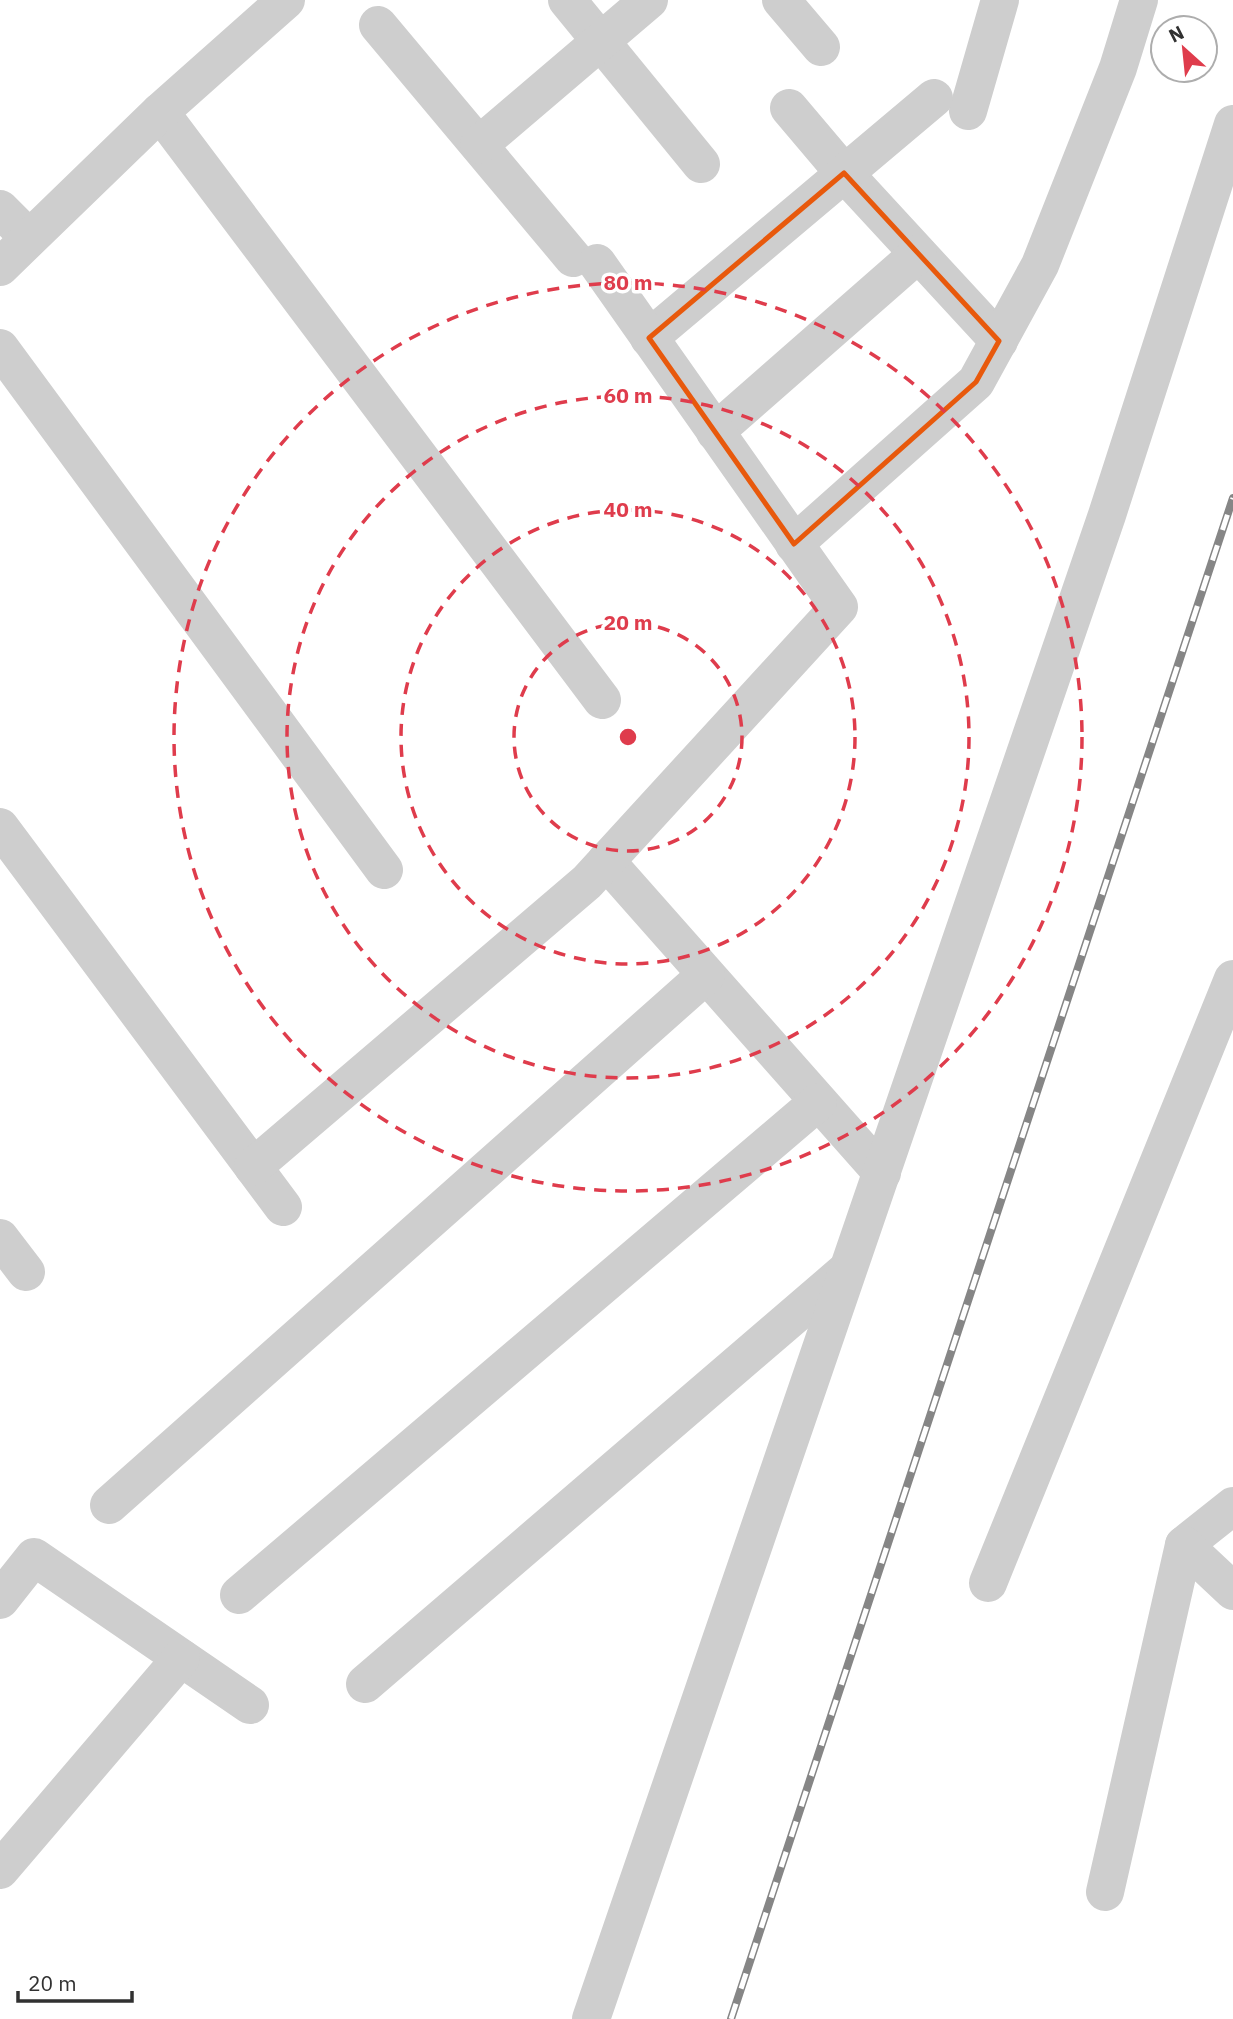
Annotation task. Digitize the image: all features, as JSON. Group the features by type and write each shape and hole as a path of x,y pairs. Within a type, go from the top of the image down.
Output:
{"street":[{"path":"0,267 159,112 286,0"},
{"path":"567,0 701,164"},
{"path":"479,145 649,0"},
{"path":"781,0 821,47"},
{"path":"649,338 844,173 951,104 1000,0"},
{"path":"793,544 976,383 1040,265 1118,68 1139,0"},
{"path":"253,1167 587,881 839,607 649,338 585,261 479,145 378,25"},
{"path":"789,108 844,173 999,341"},
{"path":"159,112 602,700"},
{"path":"591,2019 1107,515 1233,124"},
{"path":"0,209 29,238"},
{"path":"715,432 918,254"},
{"path":"0,348 384,870"},
{"path":"0,827 283,1207"},
{"path":"606,861 882,1173"},
{"path":"109,1504 706,975"},
{"path":"988,1583 1233,979"},
{"path":"239,1595 818,1101"},
{"path":"0,1238 26,1272"},
{"path":"365,1684 849,1269"},
{"path":"1105,1892 1184,1545 1233,1506"},
{"path":"1184,1545 1233,1591"},
{"path":"0,1601 34,1557 250,1705"},
{"path":"0,1870 181,1658"}],"highlighted area":[{"path":"844,173 999,341 976,382 794,544 649,338"}],"railway":[{"path":"731,2019 1233,498"}]}
